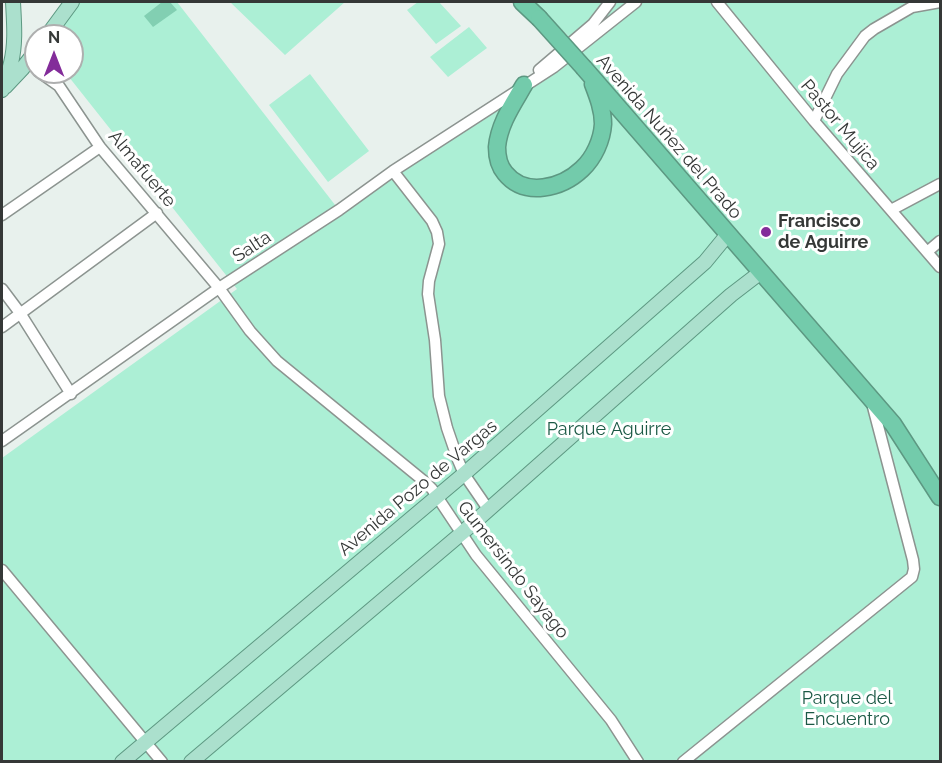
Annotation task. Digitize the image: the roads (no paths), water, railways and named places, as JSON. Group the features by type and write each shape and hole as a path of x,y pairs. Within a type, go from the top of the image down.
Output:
{"highway":[{"name":"Avenida Nuñez del Prado","path":"522,2 587,71 871,398 892,424 940,497"},
{"path":"524,85 499,134 498,158 509,178 519,185 543,188 554,185 583,169 593,156 599,141 603,126 602,114 599,99 587,71"}],"main road":[{"path":"57,24 72,2"},
{"path":"12,5 15,35 24,60"},
{"path":"2,90 24,72"},
{"name":"Avenida Pozo de Vargas","path":"122,762 464,474 705,262 728,234"},
{"path":"191,762 462,533 731,295 762,272"}],"street":[{"path":"524,85 593,24 610,2"},
{"path":"524,85 554,67 636,2"},
{"name":"Pastor Mujica","path":"717,2 814,121 940,267"},
{"path":"814,121 837,74 865,36 909,4 940,2"},
{"name":"Almafuerte","path":"55,84 59,86 100,147 219,288"},
{"name":"Salta","path":"2,441 219,288 524,85"},
{"path":"2,215 100,147"},
{"path":"393,171 432,221 437,232 439,244 429,281 428,294 442,410 464,474 488,509"},
{"path":"891,210 940,184"},
{"path":"2,327 157,213"},
{"path":"927,252 940,240"},
{"name":"Gumersindo Sayago","path":"219,288 250,331 277,362 425,482 437,496 476,555 611,720 638,762"},
{"path":"2,289 71,393"},
{"path":"683,762 912,577 913,560 871,398"},
{"path":"2,570 162,762"}],"place":[{"name":"Francisco de Aguirre","path":"766,232"}],"park label":[{"name":"Parque Aguirre","path":"609,430"},
{"name":"Parque del Encuentro","path":"847,709"}]}
